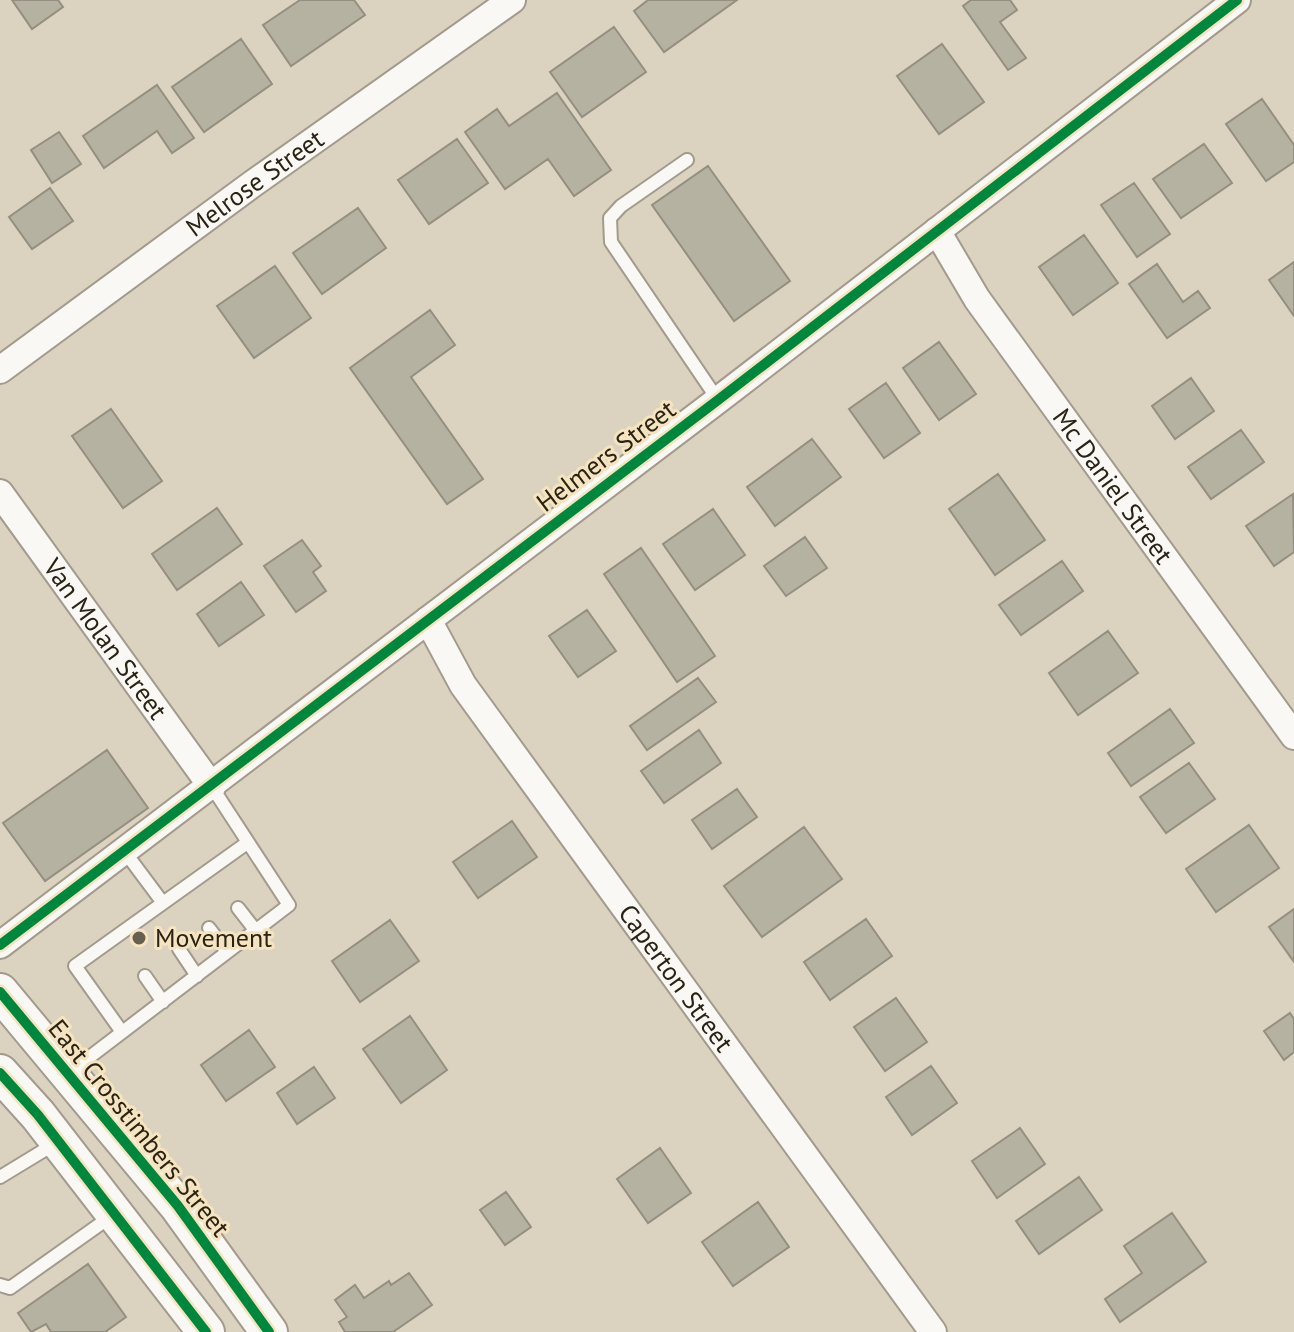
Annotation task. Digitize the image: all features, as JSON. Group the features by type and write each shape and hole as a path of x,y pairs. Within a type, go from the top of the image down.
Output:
{"main road":[{"name":"East Crosstimbers Street","path":"0,992 178,1206 269,1332"},
{"path":"0,1073 59,1142 206,1332"}],"street":[{"name":"Melrose Street","path":"0,370 251,185 512,0"},
{"name":"Helmers Street","path":"0,945 212,787 1237,0"},
{"name":"Mc Daniel Street","path":"937,231 977,299 1294,736"},
{"name":"Van Molan Street","path":"0,493 212,787"},
{"name":"Caperton Street","path":"428,620 463,685 933,1332"}],"lane":[{"path":"687,160 621,206 610,218 611,242 718,400"},
{"path":"67,1074 289,905 212,787"},
{"path":"122,1032 75,966 247,843"},
{"path":"125,852 158,907 160,922"},
{"path":"211,869 219,881"},
{"path":"181,890 190,902"},
{"path":"238,908 256,931"},
{"path":"209,928 227,952"},
{"path":"117,936 125,948"},
{"path":"179,949 197,976"},
{"path":"145,976 163,1002"},
{"path":"0,1177 59,1142"},
{"path":"0,1285 10,1288 114,1214"}],"building":[{"path":"12,0 58,0 63,7 32,29"},
{"path":"300,0 354,0 365,15 291,66 263,25"},
{"path":"648,0 737,0 664,52 634,11"},
{"path":"971,0 1010,0 1017,10 1000,22 1026,58 1008,70 963,6"},
{"path":"614,27 646,72 582,117 550,72"},
{"path":"241,39 272,84 204,132 172,87"},
{"path":"942,44 984,102 939,134 897,76"},
{"path":"157,85 194,138 172,153 157,131 104,168 83,136"},
{"path":"557,93 611,170 574,196 548,159 505,189 465,132 497,109 509,126"},
{"path":"1262,99 1294,145 1294,162 1266,181 1226,124"},
{"path":"59,132 81,164 52,183 31,150"},
{"path":"457,139 488,183 429,224 398,180"},
{"path":"1204,144 1232,183 1181,218 1153,179"},
{"path":"708,166 790,281 734,321 652,205"},
{"path":"1134,183 1170,234 1137,257 1101,205"},
{"path":"50,188 73,221 32,249 9,217"},
{"path":"358,208 386,248 322,294 293,253"},
{"path":"1084,235 1118,283 1073,315 1039,267"},
{"path":"1294,262 1294,316 1269,280"},
{"path":"1157,264 1183,302 1198,291 1210,308 1167,338 1129,284"},
{"path":"275,266 311,318 254,358 217,306"},
{"path":"430,310 455,345 411,377 483,479 447,504 350,368"},
{"path":"939,342 976,394 939,420 903,368"},
{"path":"1191,378 1214,411 1175,439 1152,406"},
{"path":"886,383 920,433 884,458 849,409"},
{"path":"111,409 162,481 123,508 72,436"},
{"path":"1241,430 1264,462 1211,499 1188,467"},
{"path":"812,439 841,477 775,526 747,487"},
{"path":"998,474 1045,540 995,575 949,509"},
{"path":"1293,494 1294,552 1274,566 1246,526"},
{"path":"217,508 242,544 177,590 152,554"},
{"path":"713,509 745,555 695,590 663,544"},
{"path":"805,537 827,568 786,596 764,566"},
{"path":"302,540 321,566 313,572 326,591 296,612 264,566"},
{"path":"641,548 715,656 677,682 604,574"},
{"path":"1062,561 1083,591 1021,635 999,605"},
{"path":"241,582 264,615 219,646 197,614"},
{"path":"587,610 616,651 578,677 549,636"},
{"path":"1108,631 1138,673 1078,715 1049,673"},
{"path":"698,678 716,702 647,750 630,726"},
{"path":"1170,709 1194,743 1131,786 1108,753"},
{"path":"699,730 721,763 664,803 641,771"},
{"path":"107,750 148,808 45,881 3,823"},
{"path":"1189,763 1215,799 1166,833 1140,797"},
{"path":"737,789 757,817 712,849 692,820"},
{"path":"512,821 537,857 478,898 453,862"},
{"path":"1249,825 1279,868 1216,912 1186,869"},
{"path":"804,827 842,879 762,937 724,886"},
{"path":"1294,909 1294,962 1269,927"},
{"path":"866,919 892,956 830,1000 804,962"},
{"path":"390,920 419,961 360,1002 332,961"},
{"path":"896,998 927,1042 885,1071 854,1027"},
{"path":"1290,1013 1294,1019 1294,1052 1284,1060 1264,1031"},
{"path":"410,1016 447,1070 401,1103 363,1049"},
{"path":"249,1030 275,1067 226,1101 201,1065"},
{"path":"931,1066 957,1103 912,1135 886,1097"},
{"path":"314,1067 335,1098 297,1124 277,1093"},
{"path":"1020,1128 1045,1164 997,1198 972,1161"},
{"path":"660,1148 691,1193 648,1223 617,1179"},
{"path":"1079,1177 1102,1210 1039,1254 1016,1221"},
{"path":"506,1192 531,1227 505,1245 480,1210"},
{"path":"758,1202 789,1247 733,1286 702,1242"},
{"path":"1172,1213 1206,1262 1120,1322 1105,1299 1142,1273 1124,1246"},
{"path":"88,1264 126,1317 105,1332 51,1332 46,1324 31,1332 18,1313"},
{"path":"409,1273 432,1305 393,1332 345,1332 339,1322 347,1317 335,1300 355,1285 364,1298 389,1281 391,1285"}],"cycle path":[{"path":"0,945 718,400 1237,0"},
{"path":"0,992 178,1206 269,1332"},
{"path":"0,1073 38,1115 206,1332"}],"place":[{"name":"Movement","path":"139,938"}]}
